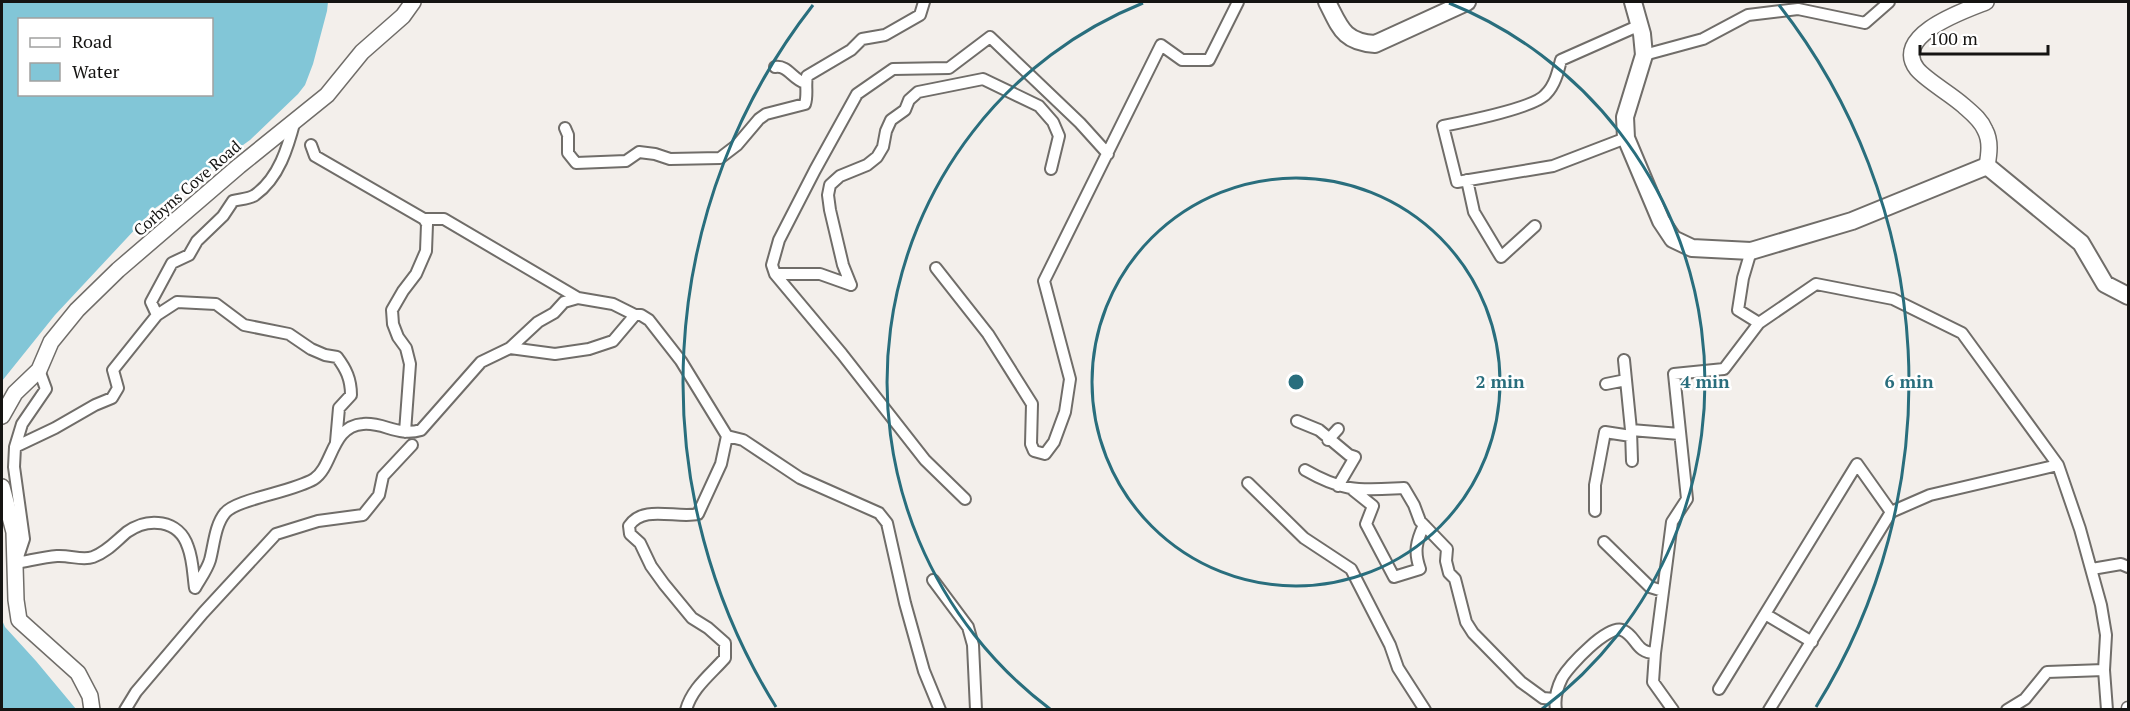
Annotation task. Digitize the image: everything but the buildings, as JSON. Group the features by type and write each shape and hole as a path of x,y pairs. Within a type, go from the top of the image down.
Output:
{"main road":[{"name":"Corbyns Cove Road","path":"2,416 15,393 39,370 51,342 85,302 118,270 327,95 362,52 403,16 413,2"},
{"path":"1327,2 1346,36 1359,43 1375,44 1467,2"},
{"path":"1633,2 1640,25 1644,55 1625,117 1626,138 1656,211 1673,239 1692,248 1751,251 1852,222 1987,166"},
{"path":"1986,2 1947,19 1922,34 1915,45 1913,58 1918,70 1958,100 1986,130 1989,140 1987,166"},
{"path":"1987,166 2081,243 2105,284 2128,296"},
{"path":"2,487 14,532 16,600 19,620 78,673 90,696 92,710"}],"street":[{"path":"565,128 568,135 568,153 576,163 626,161 635,154 644,152 670,159 720,158 737,145 766,114 805,104 807,76 851,50 862,39 885,35 920,15 924,2"},
{"path":"936,268 988,334 1032,404 1030,444 1034,451 1045,454 1054,442 1065,412 1070,379 1044,281 1161,45 1182,60 1209,60 1238,2"},
{"path":"1644,55 1703,39 1748,15 1798,9 1865,23 1888,2"},
{"path":"1947,19 1959,2"},
{"path":"1626,138 1553,166 1457,182 1443,126 1506,110 1546,96 1556,77 1561,60 1640,25"},
{"path":"965,499 925,460 842,354 775,274 772,265 779,240 857,94 893,69 949,68 990,37 1080,123 1108,154"},
{"path":"775,67 779,65 786,68 798,81 806,82"},
{"path":"775,274 820,274 851,285 843,265 830,210 828,195 830,185 840,176 867,165 877,157 883,147 886,130 891,120 904,110 909,100 918,92 983,78 1039,106 1053,122 1059,136 1051,170"},
{"path":"157,315 151,302 172,263 189,255 197,241 223,216 232,201 254,196 274,176 288,146 295,120"},
{"path":"311,145 315,156 424,219 427,224 426,251 416,274 392,310 393,324 406,348 410,364 405,432"},
{"path":"1467,180 1474,212 1501,257 1535,226"},
{"path":"424,219 444,219 578,298 613,304 649,320 675,353 727,436 722,464 698,514 690,516 647,514 633,519 629,526 630,534 640,543 651,566 692,618 725,643 725,658 698,687 690,698 686,710"},
{"path":"1751,251 1743,278 1738,310 1759,323"},
{"path":"1673,710 1653,682 1672,522 1687,499 1674,374 1724,369 1759,323 1816,284 1893,299 1962,333 2058,465 2080,529 2101,605 2106,635 2104,670 2107,710"},
{"path":"39,370 46,389 22,424 15,447 14,467 24,539 16,563 57,556 75,556 86,560 101,554 129,531 146,523 161,522 178,530 188,544 195,588 209,562 224,514 232,506 282,493 313,480 318,476 336,442 348,429 363,424 410,433 421,430 481,362 510,348 538,322 554,313 564,302 578,298"},
{"path":"15,447 112,398 118,388 113,370 157,315 177,302 216,304 244,326 288,334 311,349 337,357 347,370 351,395 339,408 336,442"},
{"path":"510,348 555,354 589,349 613,341 635,315"},
{"path":"1624,360 1632,461"},
{"path":"1605,384 1626,380"},
{"path":"1297,421 1319,430 1328,440 1355,458 1338,486"},
{"path":"1328,440 1338,429"},
{"path":"1595,511 1594,485 1605,432 1680,434"},
{"path":"727,436 743,440 800,478 879,513 887,523 905,603 924,671 940,710"},
{"path":"125,710 136,692 202,613 276,534 318,521 363,515 379,495 383,476 412,445"},
{"path":"1719,689 1857,464 1891,512"},
{"path":"1769,710 1891,512 1930,495 2058,465"},
{"path":"1305,470 1328,483 1353,490 1404,488 1420,521 1447,549 1446,561 1449,573 1455,579 1466,622 1473,633 1521,682 1543,698 1555,704 1562,680 1572,663 1605,635 1616,630 1623,631 1631,637 1640,649 1647,653 1655,653"},
{"path":"1248,483 1304,538 1352,569 1390,645 1398,668 1425,710"},
{"path":"1353,490 1373,506 1366,525 1394,577 1420,569 1416,556 1416,542 1424,525"},
{"path":"1604,542 1650,587 1663,591"},
{"path":"2092,569 2121,564 2128,567"},
{"path":"933,580 968,627 973,645 976,710"},
{"path":"1765,614 1812,642"},
{"path":"2007,710 2025,704 2047,672 2104,670"}],"water":[{"path":"2,2 328,2 313,64 305,85 298,94 250,140 154,209 55,315 2,381"},
{"path":"2,620 5,627 76,709 2,709"}]}
